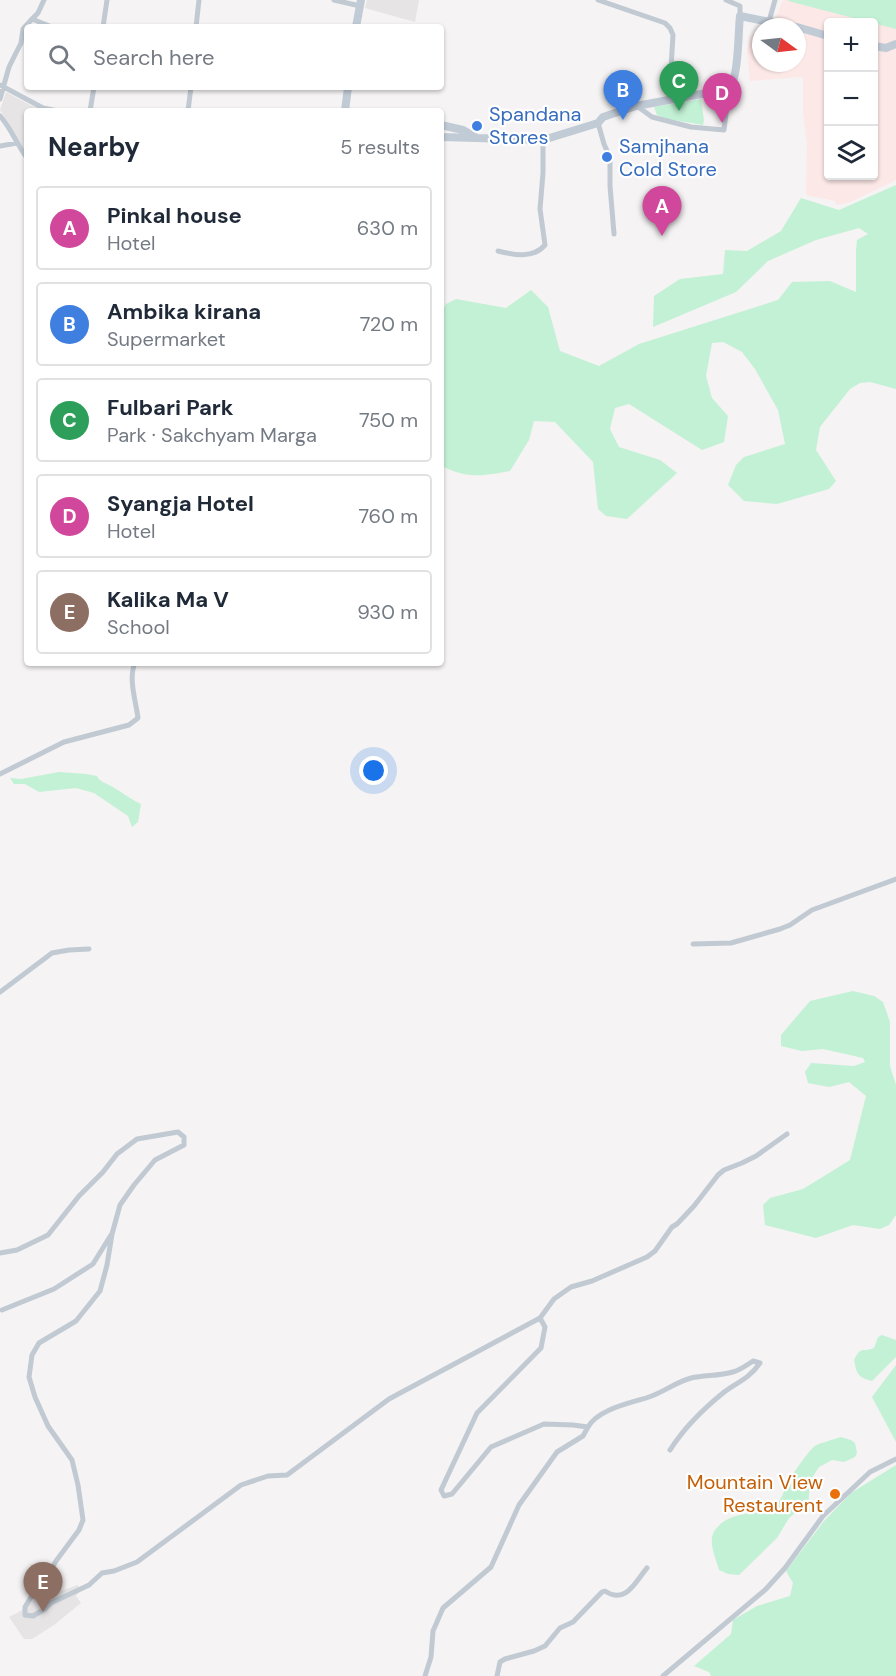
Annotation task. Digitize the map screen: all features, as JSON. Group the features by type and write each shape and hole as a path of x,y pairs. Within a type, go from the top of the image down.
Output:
{"main road":[{"path":"356,24 360,3"},
{"path":"444,137 543,140 598,123 603,117 636,106 729,89 734,84 740,16 752,18"},
{"path":"806,30 824,35"},
{"path":"878,47 886,48 896,44"},
{"path":"345,108 348,90"},
{"path":"444,126 463,130 477,137"}],"street":[{"path":"28,24 38,13 44,0"},
{"path":"103,24 107,0"},
{"path":"196,24 199,0"},
{"path":"334,0 360,3"},
{"path":"598,0 665,23 670,28 673,35 669,100"},
{"path":"726,0 740,6 740,16"},
{"path":"770,18 775,0"},
{"path":"32,19 44,24"},
{"path":"0,99 2,86 21,43 24,28"},
{"path":"2,86 43,108"},
{"path":"636,106 652,117 692,127 724,130 729,89"},
{"path":"90,108 94,90"},
{"path":"188,108 192,90"},
{"path":"0,116 6,122 24,154"},
{"path":"598,123 610,158 609,186 614,234"},
{"path":"498,251 527,255 539,252 545,245 540,209 543,140"},
{"path":"0,146 17,143"},
{"path":"0,774 64,742 129,725 138,718 134,666"},
{"path":"693,944 730,943 780,929 799,920 812,910 896,879"},
{"path":"0,992 52,953 89,949"},
{"path":"0,1252 17,1250 48,1235 117,1154 137,1139 178,1132 184,1137 184,1144 155,1160 120,1205 100,1291 76,1321 39,1344 32,1355 29,1377 35,1397 48,1426 72,1460 83,1520 79,1530 25,1606 25,1615 33,1616 51,1603 89,1585 102,1573 137,1562 241,1485 268,1476 287,1475 389,1400 540,1318 554,1299 571,1287 592,1281 647,1257 655,1251 672,1227 694,1206 718,1175 756,1156 787,1134"},
{"path":"2,1310 54,1289 93,1264 112,1234"},
{"path":"540,1318 545,1327 541,1348 477,1413 441,1490 444,1496 452,1494 491,1448 544,1424 588,1427"},
{"path":"425,1676 431,1657 433,1631 443,1608 491,1567 519,1505 557,1452 583,1436 592,1420 621,1406 650,1397 691,1378 735,1372 753,1361 760,1363 752,1374 725,1391 707,1407 687,1427 670,1450"},
{"path":"663,1676 766,1589 785,1568 823,1516 870,1472 896,1459"},
{"path":"497,1676 500,1662 545,1646 560,1628 573,1622 602,1592 605,1591 614,1596 625,1594 647,1568"}],"shaded area":[{"path":"367,0 419,0 415,22 365,8"},
{"path":"783,0 896,0 896,180 850,202 836,205 835,201 806,195 807,143 803,111 803,77 750,81 747,50 751,36 752,72 806,72 806,18 776,18"},
{"path":"6,92 37,108 24,108 24,149 0,110"},
{"path":"77,1585 82,1589 76,1596 81,1603 32,1639 24,1639 9,1617 26,1608 40,1595 59,1592"}],"green space":[{"path":"896,0 896,29 878,24 878,18 854,18 788,1"},
{"path":"701,99 703,125 657,115 654,107"},
{"path":"896,185 896,389 870,382 860,383 850,389 820,427 816,450 836,481 829,489 777,504 744,501 728,485 736,465 744,457 785,444 778,410 755,369 742,352 723,342 712,343 706,376 712,398 728,416 724,442 702,450 629,404 615,408 610,429 619,447 660,460 677,473 627,519 606,516 598,509 593,462 555,422 534,421 529,440 510,471 467,475 444,467 444,308 446,304 456,299 506,308 531,290 548,307 560,351 599,366 639,344 778,300 792,282 830,281 856,292 857,240 868,234 859,228 816,240 768,261 736,292 653,327 654,296 680,279 723,274 725,250 747,251 781,231 801,198 839,210"},
{"path":"59,772 97,776 102,782 141,804 138,822 132,827 128,816 94,793 76,788 39,792 25,784 14,784 10,778 21,779"},
{"path":"853,991 874,996 883,1002 890,1022 890,1066 896,1085 896,1215 889,1225 880,1229 853,1225 816,1238 765,1225 763,1205 770,1198 803,1189 850,1160 866,1096 849,1082 829,1087 808,1083 805,1072 811,1063 854,1066 865,1062 863,1058 823,1049 802,1051 781,1046 781,1035 810,1001"},
{"path":"882,1335 896,1340 896,1357 872,1381 858,1374 854,1360 860,1351 874,1348 878,1337"},
{"path":"896,1365 896,1442 872,1397"},
{"path":"841,1437 855,1443 857,1453 855,1457 844,1462 832,1460 819,1467 810,1481 808,1508 802,1507 789,1518 777,1538 739,1575 719,1570 712,1539 721,1523 777,1503 812,1448"},
{"path":"896,1465 896,1676 711,1676 709,1672 694,1666 731,1634 733,1620 757,1606 790,1596 793,1583 786,1571 824,1521 851,1493"}],"place":[{"name":"Fulbari Park","path":"679,111"},
{"name":"Ambika kirana","path":"623,120"},
{"name":"Syangja Hotel","path":"722,123"},
{"name":"Spandana Stores","path":"477,126"},
{"name":"Samjhana Cold Store","path":"607,157"},
{"name":"Pinkal house","path":"662,236"},
{"name":"Mountain View Restaurent","path":"835,1494"},
{"name":"Kalika Ma V","path":"43,1612"}]}
